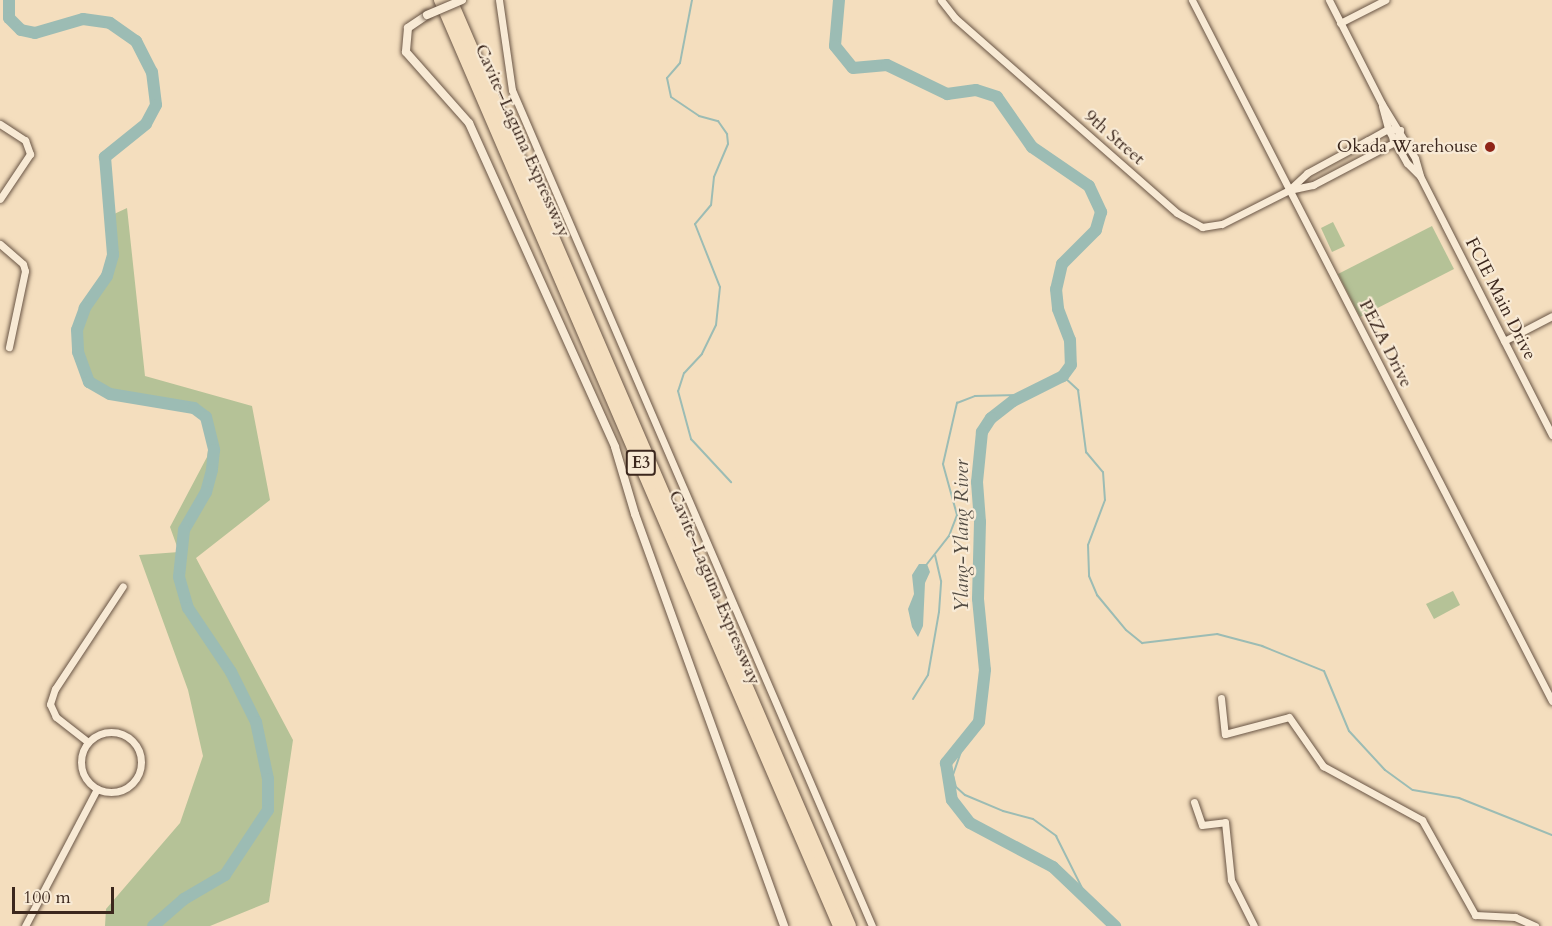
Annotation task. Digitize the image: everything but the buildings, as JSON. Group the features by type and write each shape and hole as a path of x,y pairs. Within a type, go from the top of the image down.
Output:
{"highway":[{"name":"Cavite–Laguna Expressway","path":"440,0 839,926"},
{"name":"Cavite–Laguna Expressway","path":"452,0 850,926"}],"street":[{"path":"462,0 427,15 408,28 406,52 469,123 615,447 635,514 784,926"},
{"path":"499,0 512,90 872,926"},
{"name":"9th Street","path":"941,0 955,18 1194,224 1222,224 1289,190 1313,185 1395,142"},
{"name":"PEZA Drive","path":"1192,0 1552,701"},
{"name":"FCIE Main Drive","path":"1329,0 1382,104 1400,130 1420,176 1552,435"},
{"path":"1341,23 1385,0"},
{"name":"FCIE Main Drive","path":"1382,104 1388,129 1420,176"},
{"path":"0,124 25,140 30,150 0,199"},
{"path":"1388,129 1400,130 1395,142"},
{"name":"9th Street","path":"1289,190 1307,173 1388,129"},
{"path":"0,183 8,188"},
{"path":"0,244 22,264 25,272 9,347"},
{"path":"1504,341 1552,316"},
{"path":"88,742 56,717 50,704 55,689 123,586"},
{"path":"1221,698 1225,734 1289,717 1323,766 1422,820 1475,915 1515,916 1536,926"},
{"path":"106,732 116,732 134,742 141,761 134,780 127,787 117,791 97,789 81,768 88,742 106,732"},
{"path":"25,926 97,789"},
{"path":"1194,802 1203,825 1225,822 1231,880 1254,926"}],"green space":[{"path":"127,208 145,376 252,406 270,500 196,558 293,740 269,902 210,926 105,926 106,909 180,823 203,756 188,690 139,555 179,552 170,527 207,457 211,431 206,417 194,408 126,402 89,382 78,352 77,330 85,308 107,276 113,255 112,215"},
{"path":"1333,222 1345,246 1332,252 1321,228"},
{"path":"1432,226 1454,269 1360,317 1338,274"},
{"path":"1453,591 1460,605 1434,619 1426,604"}],"water":[{"path":"919,564 927,564 930,572 925,583 923,626 918,637 912,627 908,609 914,594 912,575"}],"waterway":[{"path":"9,0 9,18 21,30 35,33 83,19 110,23 136,41 152,72 156,105 146,124 105,157 113,255 107,276 85,308 77,330 78,352 89,382 110,394 194,408 206,417 214,450 212,470 206,492 184,530 179,577 188,608 231,672 256,722 268,779 268,810 225,875 184,899 153,926"},
{"path":"692,0 680,63 667,78 671,97 699,116 718,121 727,134 728,144 714,177 711,205 695,224 720,287 716,325 702,354 684,373 678,391 691,439 731,482"},
{"name":"Ylang-Ylang River","path":"839,0 835,46 853,68 887,65 947,94 976,90 997,97 1032,147 1089,186 1101,212 1096,230 1062,264 1056,289 1058,309 1070,340 1071,365 1063,376 1013,401 991,418 982,432 977,482 980,522 978,599 985,670 979,722 946,763 952,800 970,823 1053,867 1115,926"},
{"path":"1063,376 1078,390 1086,452 1103,472 1105,500 1088,545 1089,576 1097,595 1126,630 1142,643 1217,634 1262,646 1324,671 1349,731 1385,770 1413,790 1459,798 1552,835"},
{"path":"927,564 949,536 957,515 943,464 957,403 975,396 1019,395 1040,389"},
{"path":"913,699 928,675 939,612 941,581 935,556"},
{"path":"965,740 953,775 956,787 965,795 1003,811 1033,819 1056,836 1086,896"}],"place":[{"name":"Okada Warehouse","path":"1490,147"}]}
